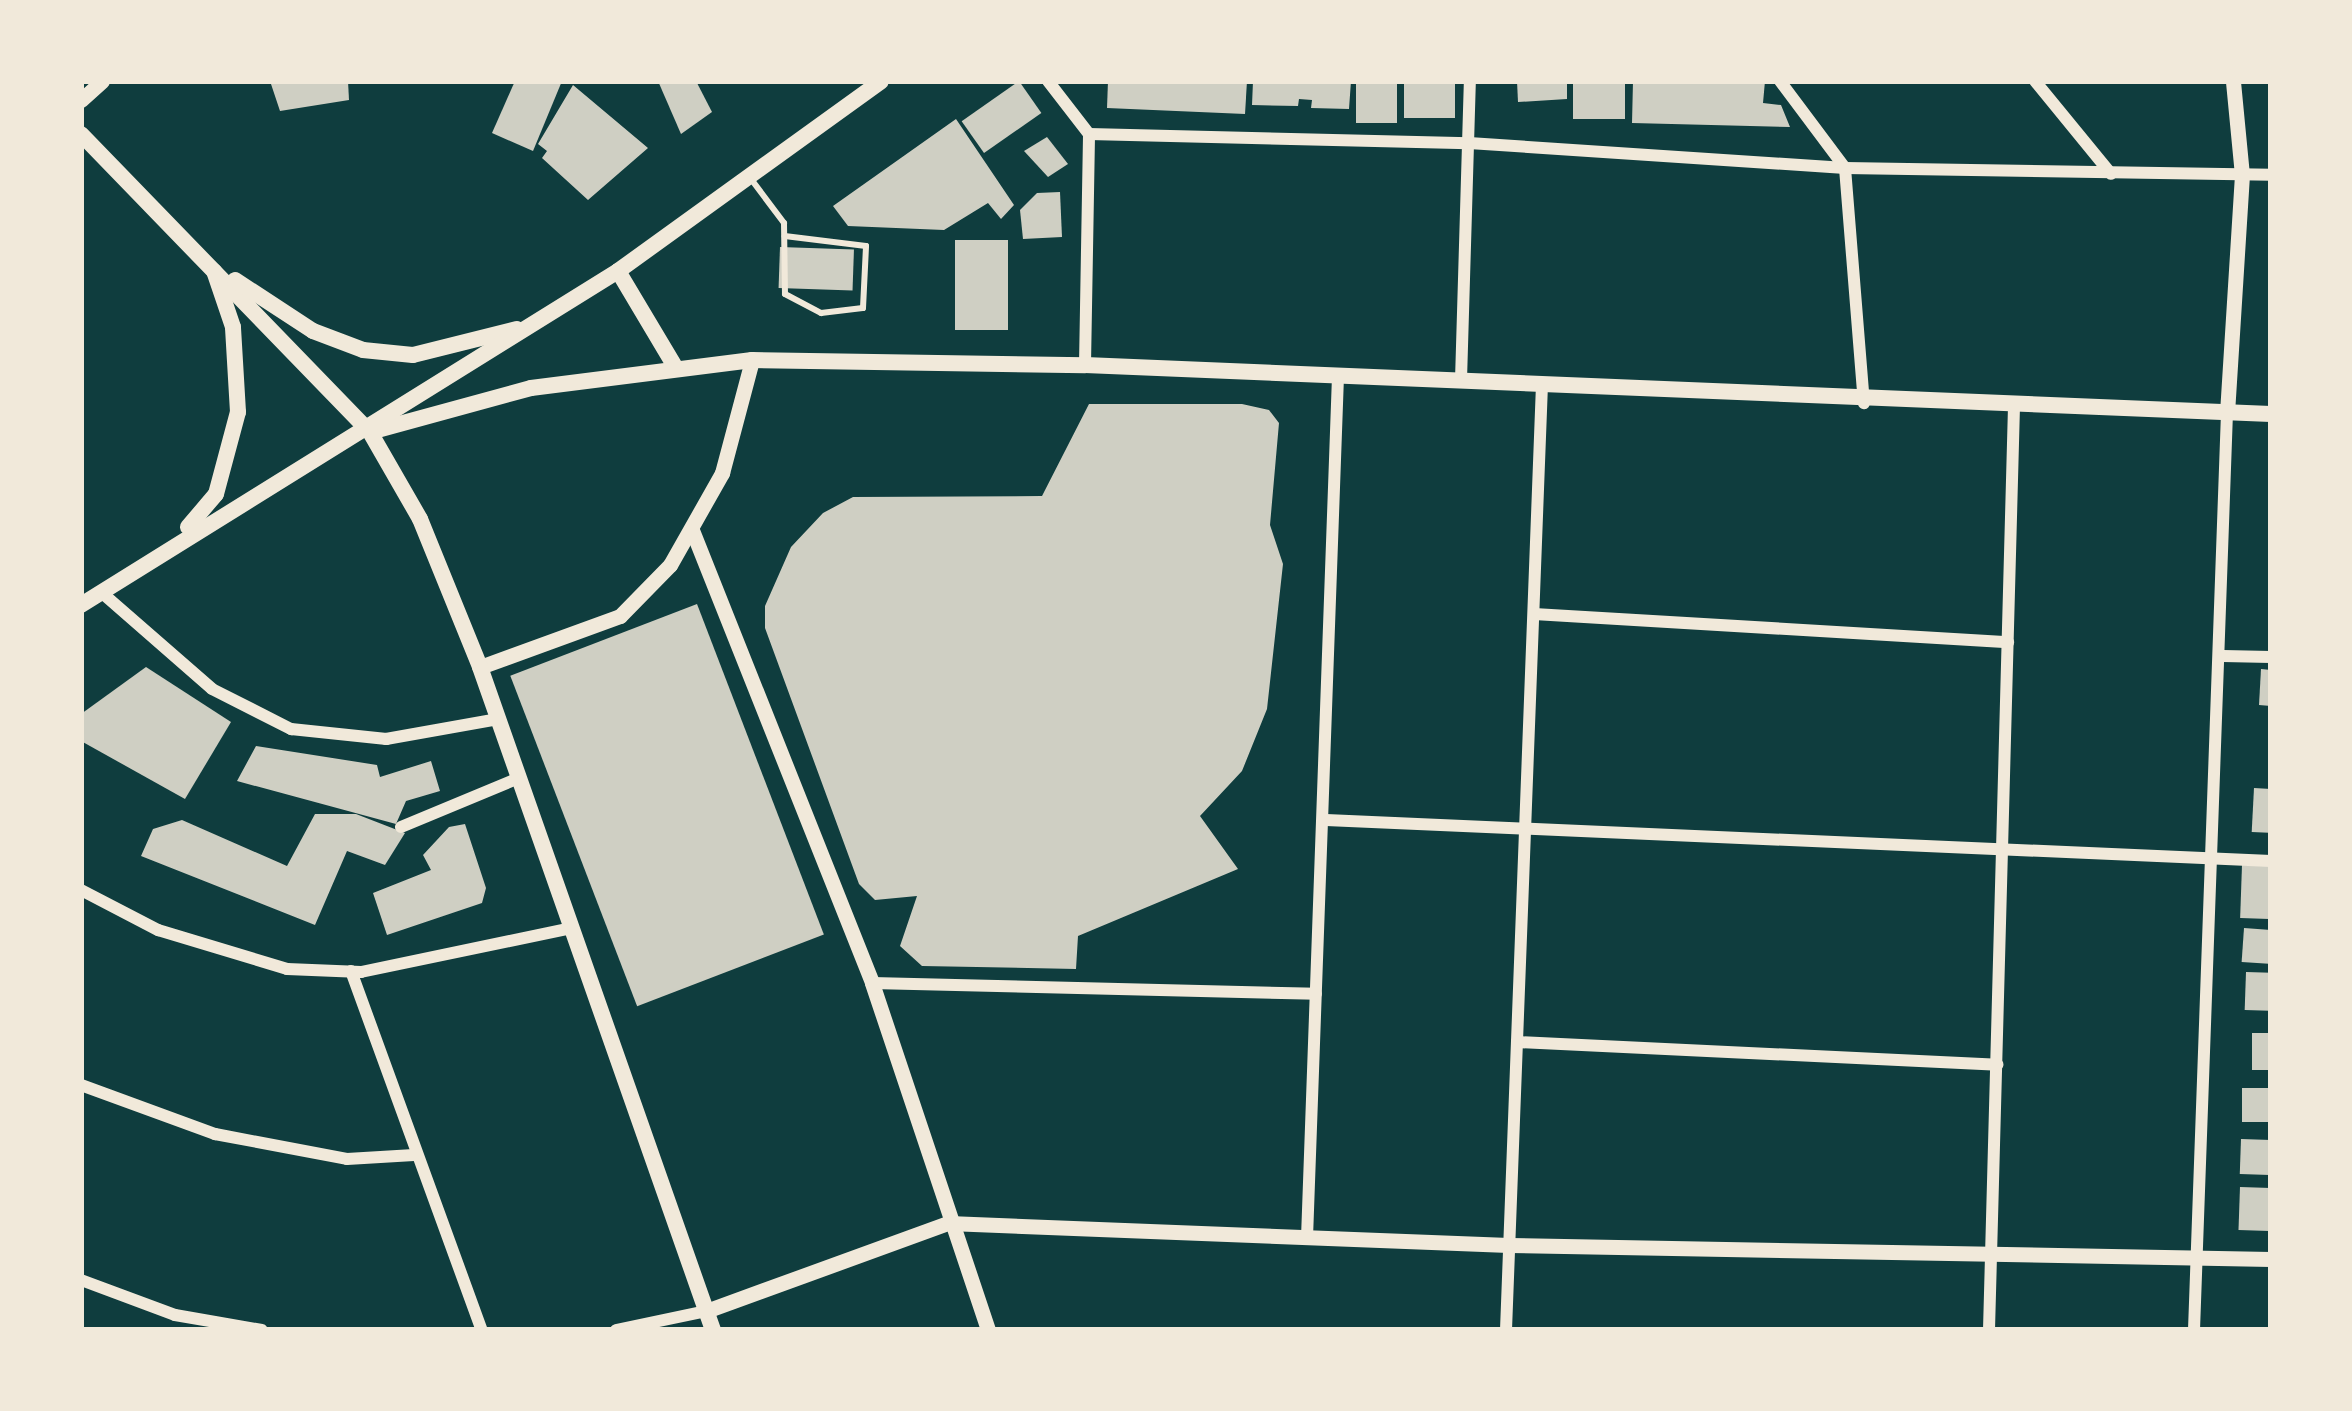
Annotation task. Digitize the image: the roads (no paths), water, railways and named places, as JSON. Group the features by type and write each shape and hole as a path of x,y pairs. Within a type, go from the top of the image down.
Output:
{"main road":[{"path":"81,605 171,544 370,432 618,271 881,81"},
{"path":"81,134 370,432 420,519 480,668 713,1330"},
{"path":"211,265 313,331 363,350 413,355 535,324"},
{"path":"171,544 216,494 235,445 240,374 211,265"},
{"path":"618,271 674,364"},
{"path":"370,432 531,388 674,364 752,360 1085,365 1864,403 2271,415"}],"street":[{"path":"81,100 102,81"},
{"path":"1048,81 1089,134 1085,365"},
{"path":"1461,380 1470,81"},
{"path":"1780,81 1845,168 1864,403"},
{"path":"2035,81 2111,174"},
{"path":"2194,1330 2216,860 2227,413 2242,176 2233,81"},
{"path":"1089,134 1469,143 1845,168 2271,175"},
{"path":"480,668 536,653 620,616 692,530 722,473 752,360"},
{"path":"1307,1238 1326,820 1338,376"},
{"path":"1506,1330 1543,386"},
{"path":"1990,1330 2014,407"},
{"path":"692,530 872,983 948,1222 988,1330"},
{"path":"101,592 212,689 291,729 386,739 498,719"},
{"path":"1534,614 2008,642"},
{"path":"2223,656 2271,657"},
{"path":"401,827 519,778"},
{"path":"1326,820 2271,861"},
{"path":"81,890 158,930 286,969 351,971 572,928"},
{"path":"351,971 414,1155 482,1330"},
{"path":"872,983 1316,994"},
{"path":"1517,1042 1996,1065"},
{"path":"81,1085 215,1133 347,1159 414,1155"},
{"path":"616,1330 706,1311 948,1222 1509,1245 2271,1259"},
{"path":"81,1280 175,1315 262,1330"},
{"path":"170,1330 175,1315"}],"lane":[{"path":"748,177 778,208 785,236 785,294 820,313 863,308 866,246 785,236"}]}
